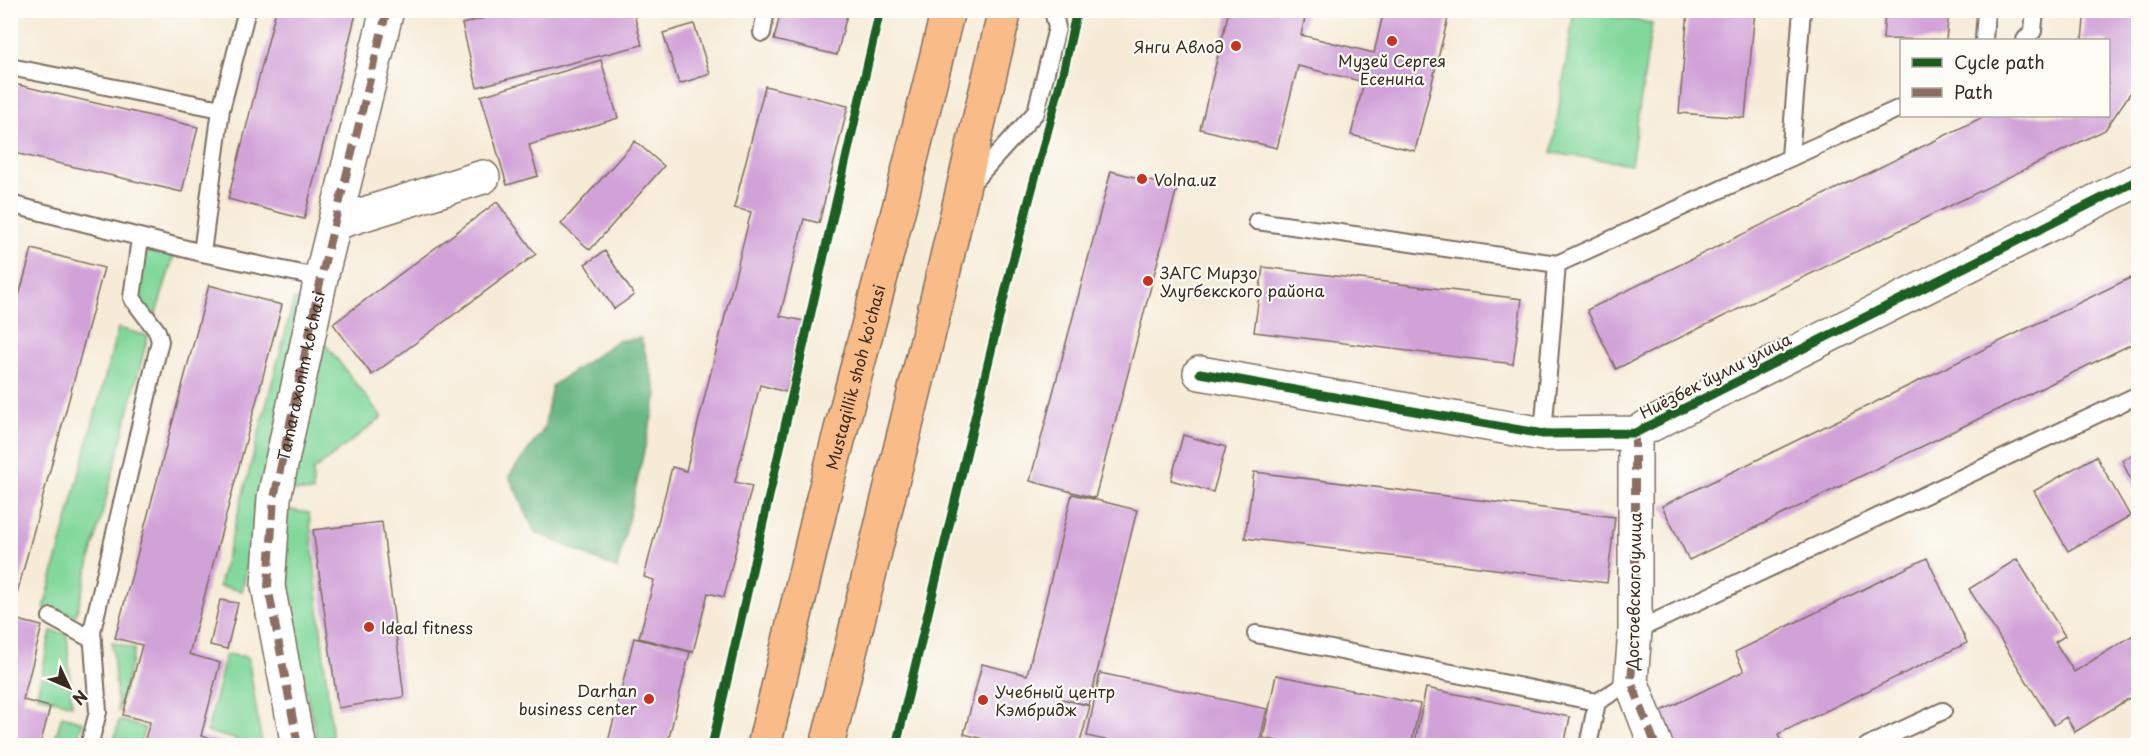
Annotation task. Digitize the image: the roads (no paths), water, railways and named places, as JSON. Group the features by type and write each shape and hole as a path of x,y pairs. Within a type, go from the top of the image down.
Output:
{"main road":[{"name":"Mustaqillik shoh ko'chasi","path":"764,746 823,498 948,10"},
{"path":"827,746 963,193 1005,10"}],"street":[{"name":"Tamaraxonim ko'chasi","path":"298,746 268,586 274,498 321,278 387,10"},
{"path":"335,223 483,177"},
{"name":"Ниёзбек йулли улица","path":"1200,373 1544,434 1635,433 2139,180"},
{"name":"Достоевского улица","path":"1635,433 1635,631 1631,681 1656,746"}],"lane":[{"path":"202,253 221,109 247,10"},
{"path":"762,33 766,10"},
{"path":"963,193 1036,112 1057,28 1053,10"},
{"path":"1790,157 1802,10"},
{"path":"1984,39 1986,10"},
{"path":"2026,39 2033,31 2035,10"},
{"path":"10,66 221,109"},
{"path":"1257,221 1557,264 1900,108"},
{"path":"10,204 202,253 321,278"},
{"path":"89,746 98,712 92,631 160,340 157,331 132,298 140,238"},
{"path":"1544,434 1557,264"},
{"path":"1635,631 2139,395"},
{"path":"51,617 93,640"},
{"path":"1256,634 1597,702 1631,681"},
{"path":"1588,746 1597,702"},
{"path":"1867,746 1943,711"}],"place":[{"name":"Музей Сергея Есенина","path":"1392,41"},
{"name":"Янги Авлод","path":"1236,46"},
{"name":"Volna.uz","path":"1142,179"},
{"name":"ЗАГС Мирзо Улугбекского района","path":"1148,281"},
{"name":"Ideal fitness","path":"369,627"},
{"name":"Darhan business center","path":"649,699"},
{"name":"Учебный центр Кэмбридж","path":"983,700"}]}
